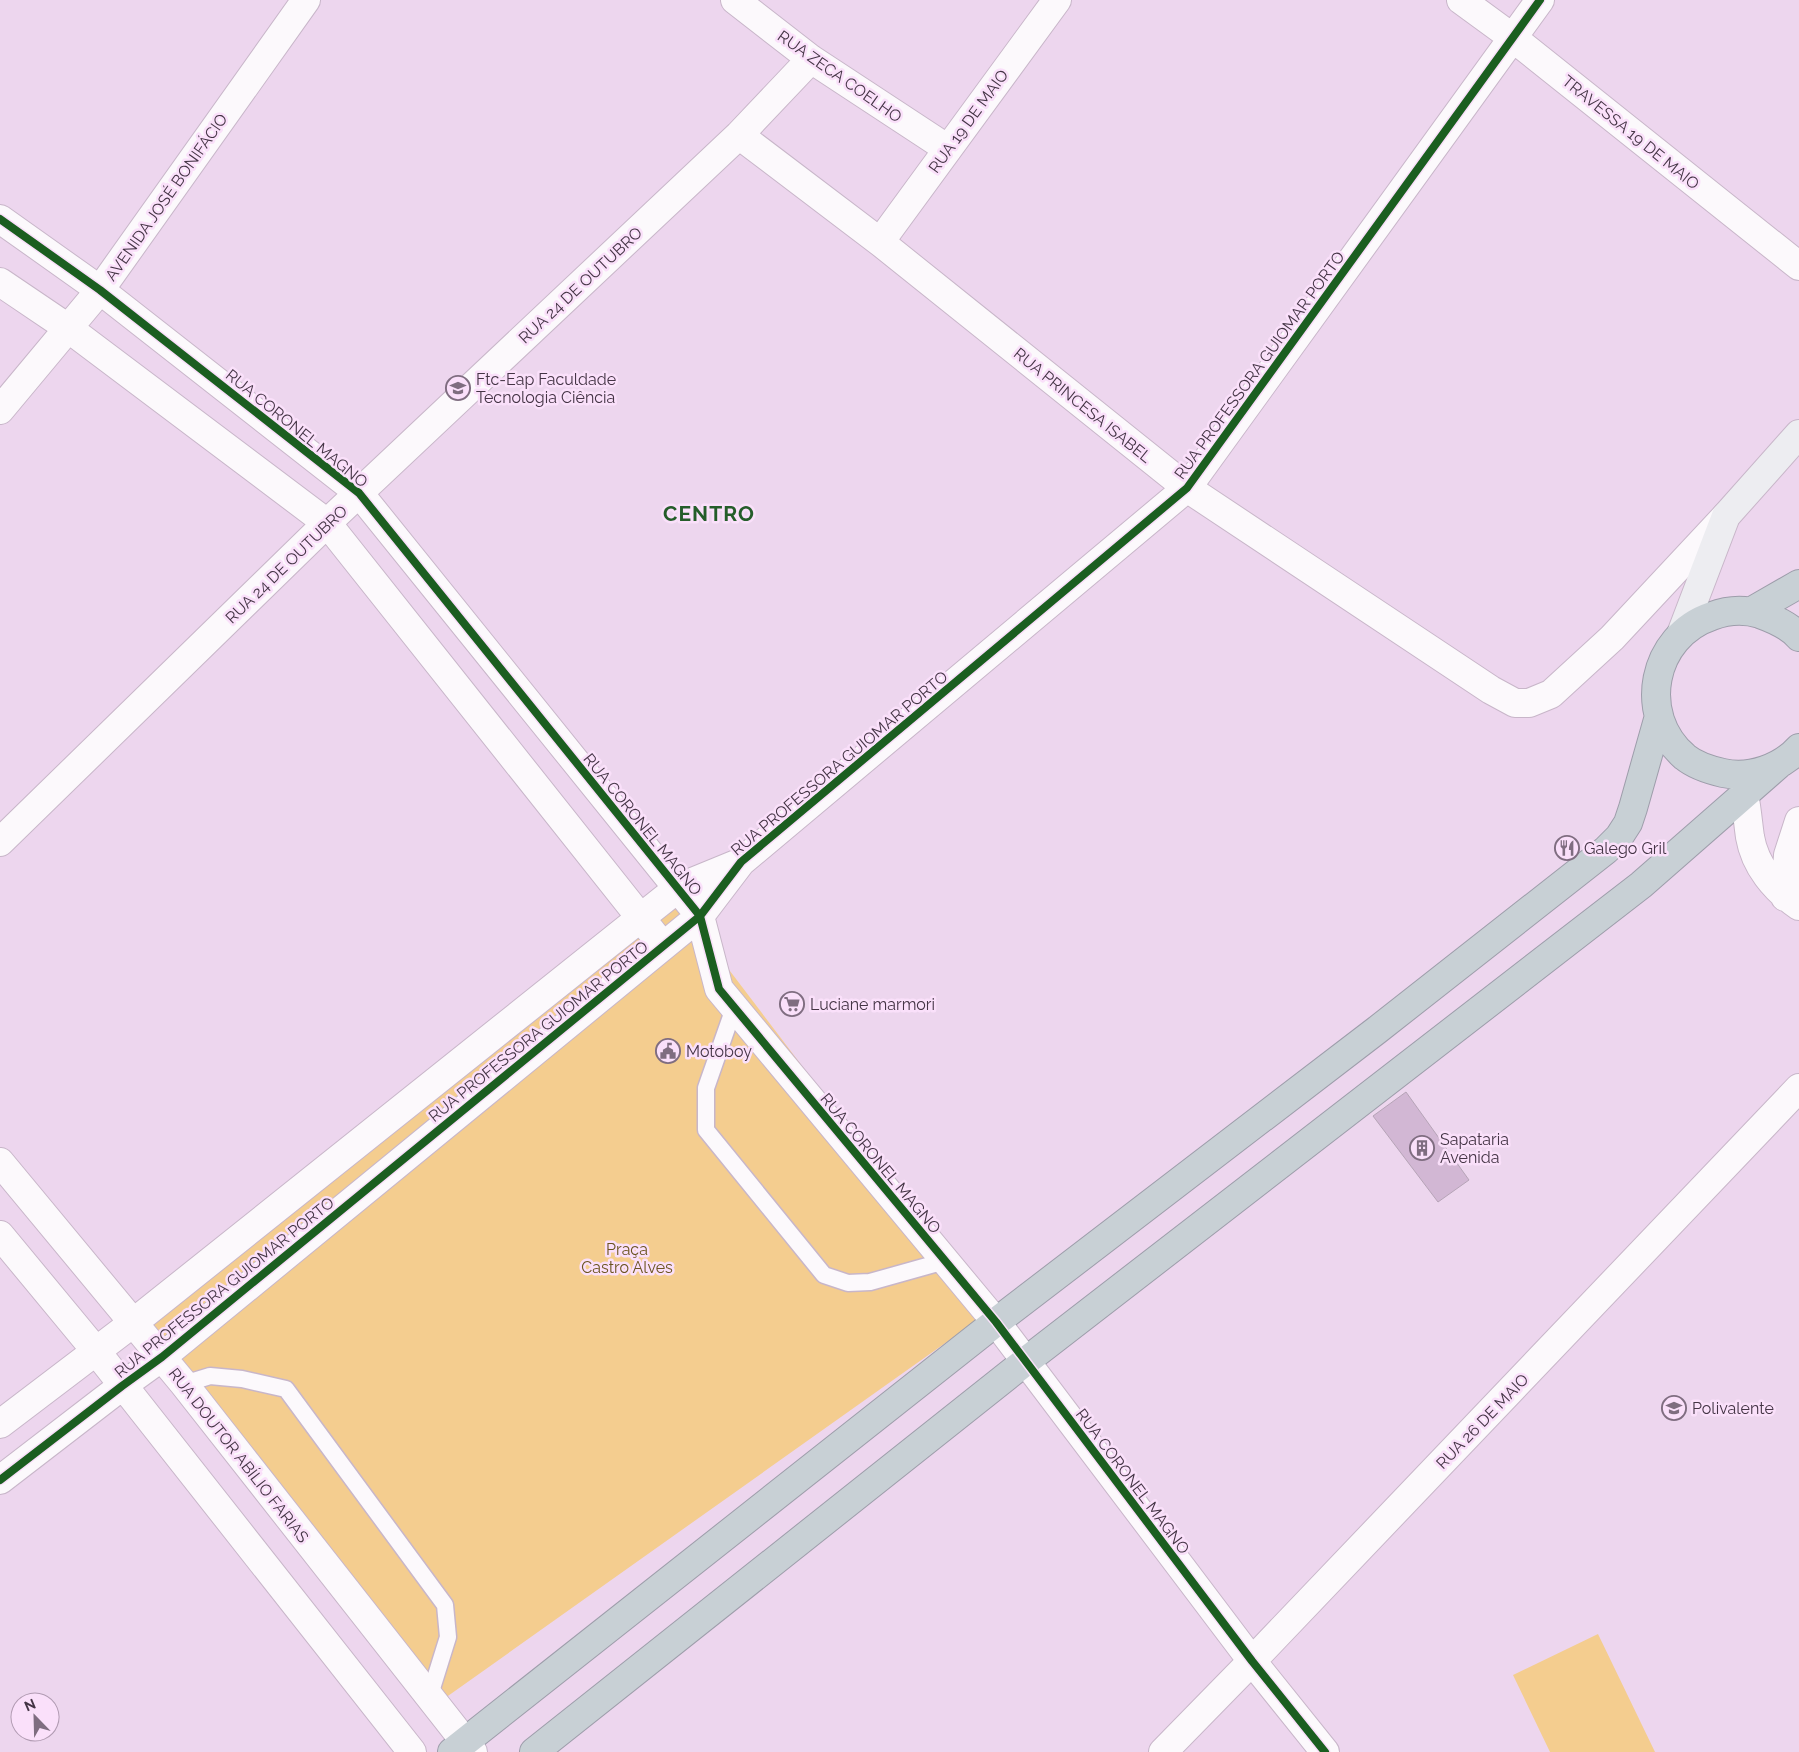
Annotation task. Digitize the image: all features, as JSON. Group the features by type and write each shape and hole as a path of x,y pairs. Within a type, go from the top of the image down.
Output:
{"highway":[{"path":"1752,611 1799,584"},
{"path":"1789,756 1755,773 1730,775 1706,769 1686,757 1669,738 1659,716 1656,694 1658,672 1667,651 1681,634 1702,619 1726,611 1752,611 1776,619 1799,637"},
{"path":"463,1749 996,1322 1369,1037 1606,850 1619,837 1630,816 1659,716"},
{"path":"534,1752 1026,1361 1641,885 1789,756"}],"main road":[{"path":"1681,634 1726,516 1799,434"}],"street":[{"name":"AVENIDA JOSÉ BONIFÁCIO","path":"0,410 100,290 306,0"},
{"name":"RUA ZECA COELHO","path":"735,0 811,59 948,149"},
{"name":"RUA 19 DE MAIO","path":"880,242 1057,0"},
{"name":"TRAVESSA 19 DE MAIO","path":"1461,0 1513,38 1799,266"},
{"name":"RUA PROFESSORA GUIOMAR PORTO","path":"0,1480 162,1357 700,916 741,862 1187,488 1540,0"},
{"name":"RUA 24 DE OUTUBRO","path":"0,842 327,523 739,135 811,59"},
{"name":"RUA PRINCESA ISABEL","path":"739,135 880,242 1187,488 1491,690 1515,703 1529,703 1551,694 1612,638 1726,516"},
{"name":"RUA CORONEL MAGNO","path":"0,219 100,290 359,493 700,916 719,989 996,1322 1252,1662 1325,1752"},
{"path":"0,282 68,328 327,523 663,946"},
{"path":"1744,794 1750,839 1759,866 1792,901"},
{"path":"1792,901 1788,855 1799,821"},
{"name":"RUA PROFESSORA GUIOMAR PORTO","path":"0,1424 133,1322 678,888 741,862"},
{"name":"RUA 26 DE MAIO","path":"1163,1752 1252,1662 1799,1088"},
{"name":"RUA DOUTOR ABÍLIO FARIAS","path":"0,1162 184,1384 429,1698 463,1749"},
{"path":"0,1235 96,1351 412,1752"}],"lane":[{"path":"734,1008 706,1088 706,1130 824,1275 848,1283 870,1282 945,1261"},
{"path":"184,1384 210,1376 242,1379 286,1390 445,1605 448,1637 429,1698"}],"green space":[{"name":"Praça Castro Alves","path":"679,904 989,1312 438,1703 118,1321"},
{"path":"1598,1634 1655,1752 1550,1752 1513,1675"}],"building":[{"name":"Sapataria Avenida","path":"1406,1092 1469,1180 1438,1202 1373,1116"}],"cycle path":[{"path":"0,1480 162,1357 700,916 741,862 1187,488 1540,0"},
{"path":"0,219 100,290 359,493 700,916 719,989 996,1322 1252,1661 1325,1752"}],"place":[{"name":"Ftc-Eap Faculdade Tecnologia Ciência","path":"458,388"},
{"name":"Galego Gril","path":"1567,848"},
{"name":"Luciane marmori","path":"792,1004"},
{"name":"Motoboy","path":"668,1051"},
{"name":"Sapataria Avenida","path":"1422,1148"},
{"name":"Polivalente","path":"1674,1408"}],"district":[{"name":"CENTRO","path":"709,514"}]}
